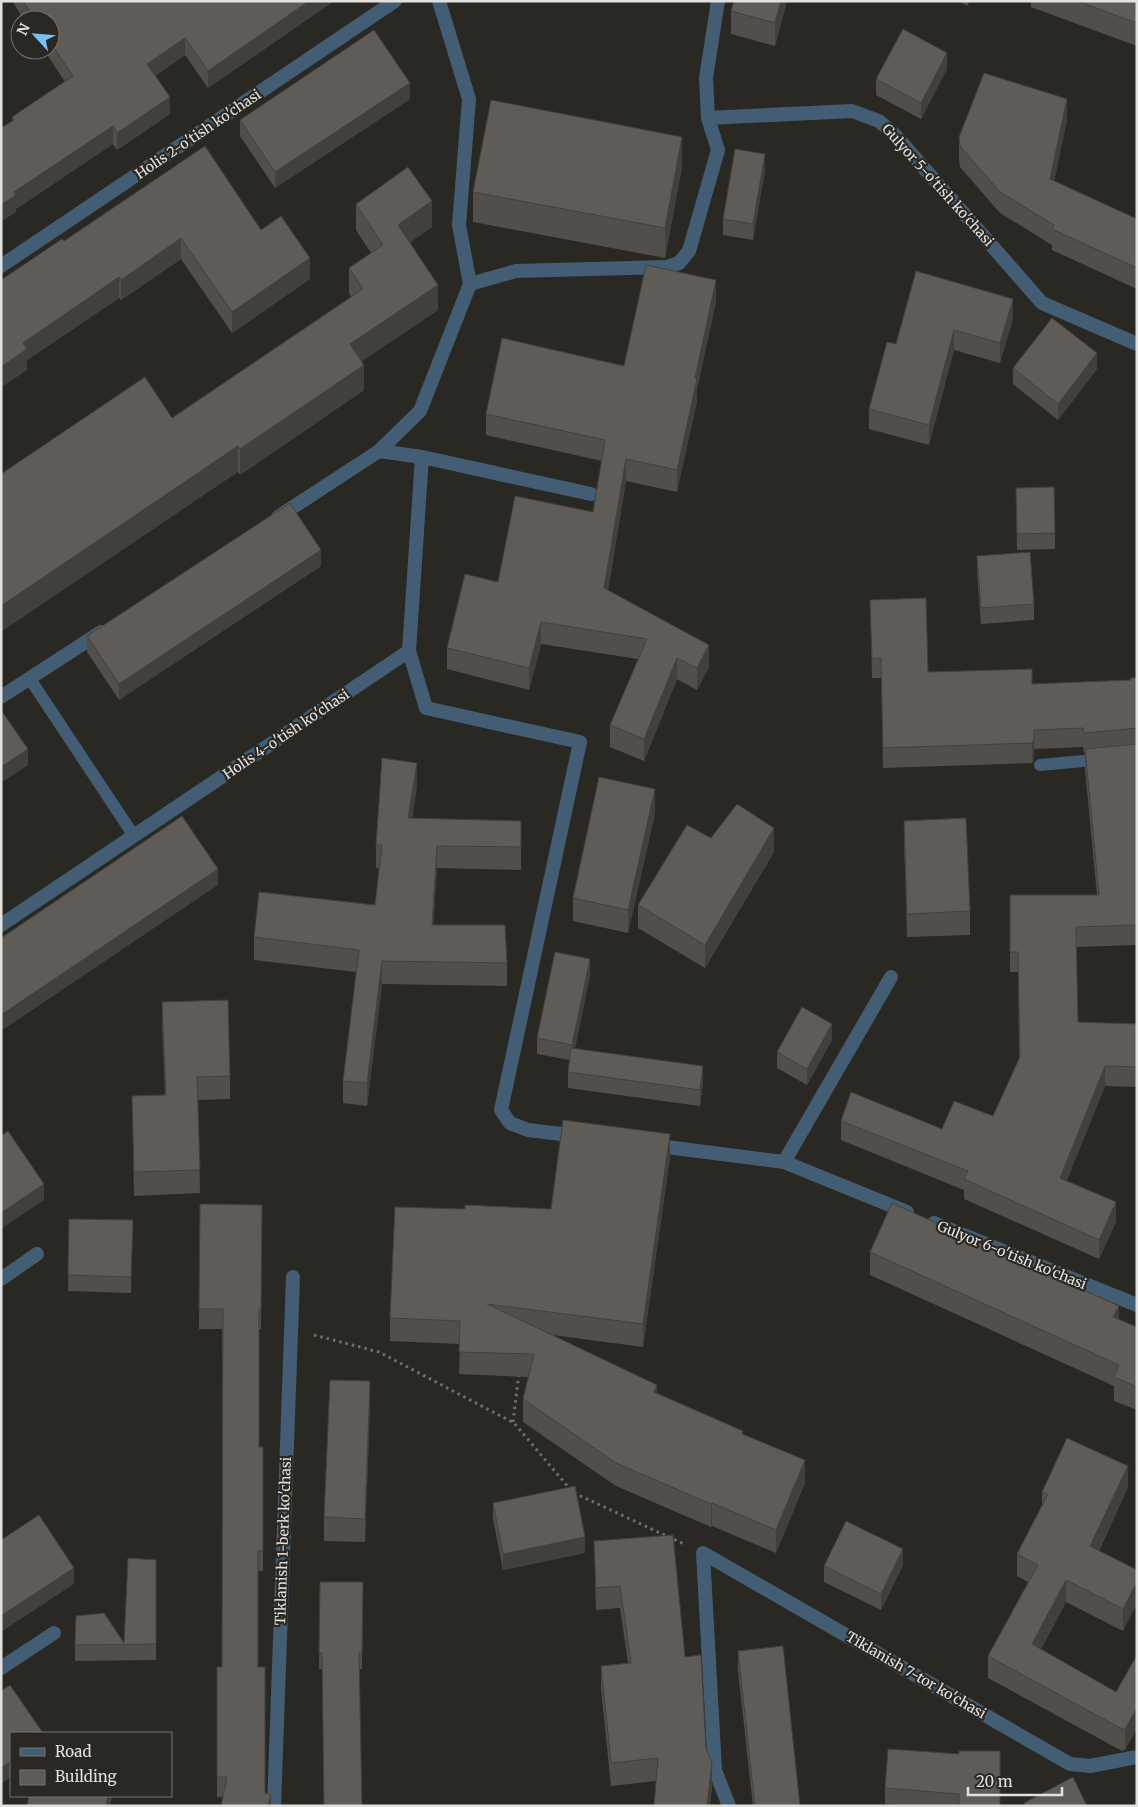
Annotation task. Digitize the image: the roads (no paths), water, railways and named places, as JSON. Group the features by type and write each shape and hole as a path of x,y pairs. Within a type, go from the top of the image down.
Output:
{"street":[{"name":"Holis 2-o'tish ko'chasi","path":"1,266 395,1"},
{"path":"263,527 379,451 420,411 470,284 459,225 469,99 439,1"},
{"path":"470,284 516,271 667,267 679,263 689,252 718,150 708,118 706,78 718,1"},
{"name":"Gulyor 5-o'tish ko'chasi","path":"708,118 852,111 880,120 1042,303 1137,344"},
{"path":"379,451 422,457 591,494"},
{"path":"422,457 409,651 426,708 580,742 501,1110 510,1123 528,1130 587,1137"},
{"path":"1,698 113,625"},
{"name":"Holis 4-o'tish ko'chasi","path":"1,925 409,651"},
{"path":"784,1162 891,977"},
{"name":"Gulyor 6-o'tish ko'chasi","path":"636,1143 784,1162 1137,1305"},
{"path":"1,1279 37,1254"},
{"name":"Tiklanish 1-berk ko'chasi","path":"274,1806 292,1276"},
{"name":"Tiklanish 7-tor ko'chasi","path":"729,1806 716,1770 703,1552 1070,1764 1090,1766 1137,1756"},
{"path":"1,1668 54,1633"}],"lane":[{"path":"30,679 134,836"},
{"path":"1040,765 1137,756"}]}
